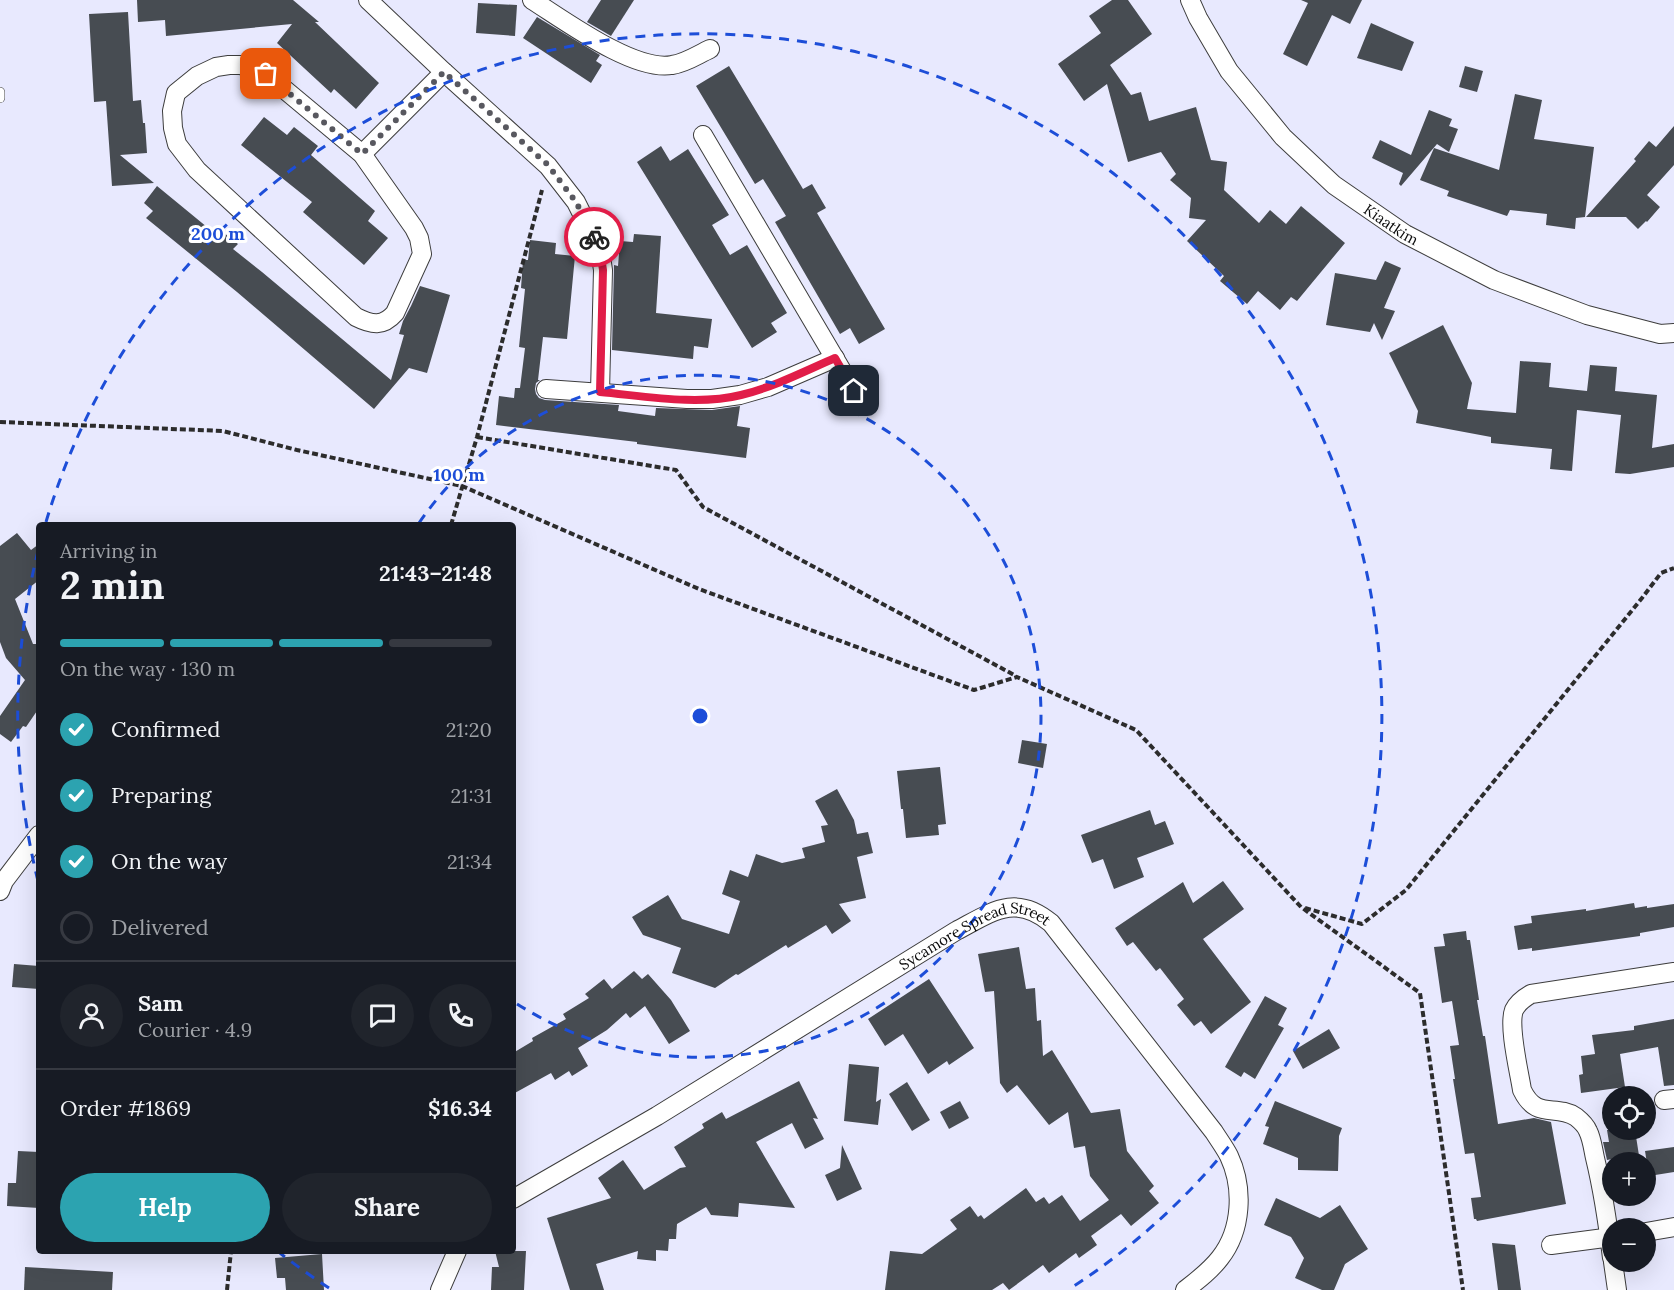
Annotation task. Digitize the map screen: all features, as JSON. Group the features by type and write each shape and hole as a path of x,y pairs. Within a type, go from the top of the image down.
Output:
{"street":[{"path":"368,0 548,165 576,202 600,250 603,270 600,392"},
{"path":"532,0 635,60 669,66 686,61 710,49"},
{"name":"Kiaatkim","path":"1190,0 1229,71 1282,137 1334,185 1396,228 1494,280 1587,315 1660,334 1674,333"},
{"path":"241,65 266,74 362,154 414,228 419,238 422,254 395,313 389,320 374,324 356,317 197,170 177,144 172,111 176,93 196,76 216,67 241,65"},
{"path":"362,154 444,72"},
{"path":"703,135 854,391"},
{"path":"546,389 712,399 740,395 768,387 835,358"},
{"path":"0,891 4,881 36,839"},
{"name":"Sycamore Spread Street","path":"516,1197 657,1116 956,931 990,913 1008,907 1021,907 1033,910 1051,923 1214,1132 1229,1156 1236,1177 1239,1198 1232,1236 1221,1257 1207,1273 1185,1290"},
{"path":"1607,1218 1598,1168 1589,1132 1584,1124 1569,1113 1546,1110 1530,1103 1522,1090 1512,1023 1514,1011 1523,998 1531,994 1674,972"},
{"path":"1656,1230 1674,1227"},
{"path":"1551,1245 1602,1238"},
{"path":"440,1290 456,1254"},
{"path":"1615,1272 1617,1290"}],"lane":[{"path":"0,92 0,98"}],"path":[{"path":"452,522 477,437 548,165"},
{"path":"0,422 223,431 297,450 462,486 699,589 974,690 1017,677"},
{"path":"477,437 676,470 703,507 1017,677 1136,730 1301,907 1420,993 1463,1290"},
{"path":"1301,907 1362,924 1406,890 1661,573 1674,568"},
{"path":"228,1290 231,1254"}],"building":[{"path":"137,0 293,0 319,22 315,22 379,83 356,109 334,89 331,93 277,43 292,24 166,36 165,20 138,22"},
{"path":"601,0 634,0 611,36 587,22"},
{"path":"1112,0 1128,0 1152,34 1110,65 1131,95 1141,92 1149,121 1196,107 1211,160 1227,162 1224,190 1259,223 1270,210 1286,224 1301,206 1345,243 1297,301 1291,297 1280,310 1258,291 1247,304 1220,281 1224,276 1187,241 1206,220 1189,218 1191,198 1170,180 1176,174 1161,152 1128,162 1107,84 1084,101 1058,64 1101,33 1089,16"},
{"path":"1301,0 1362,0 1350,24 1332,15 1307,66 1283,54 1308,3"},
{"path":"478,3 517,5 515,36 476,33"},
{"path":"128,12 133,101 141,100 147,153 120,155 154,183 112,186 106,101 94,102 89,14"},
{"path":"537,17 600,55 596,61 602,65 591,83 523,38"},
{"path":"1371,23 1414,42 1402,71 1357,58"},
{"path":"729,66 803,189 812,184 826,208 817,213 885,329 859,344 850,328 840,334 775,222 786,216 763,179 755,184 696,86"},
{"path":"1465,66 1483,71 1477,92 1459,87"},
{"path":"1515,94 1542,100 1534,139 1594,147 1585,217 1576,218 1575,229 1546,225 1547,214 1510,210 1507,216 1447,196 1449,191 1420,180 1434,148 1499,170"},
{"path":"1429,110 1452,119 1449,126 1458,129 1449,152 1437,144 1401,186 1399,184 1403,173 1372,158 1380,140 1411,155"},
{"path":"264,117 287,135 294,127 318,146 311,155 375,211 368,221 388,238 364,265 303,212 312,202 241,145"},
{"path":"1674,126 1674,165 1647,195 1660,207 1647,222 1638,229 1626,217 1586,217 1636,161 1634,159 1649,141 1656,147"},
{"path":"661,146 670,161 688,149 729,215 712,225 730,255 747,245 787,313 771,323 777,332 752,348 637,162"},
{"path":"157,186 213,232 217,227 238,244 233,249 391,380 404,335 399,334 403,321 420,286 450,295 427,373 409,368 374,409 146,218 153,211 144,203"},
{"path":"634,234 661,236 656,313 712,319 708,348 694,346 693,359 612,350 614,265 618,266 620,241 633,242"},
{"path":"530,240 556,243 555,254 575,256 567,339 543,337 538,380 540,380 536,383 535,389 539,398 619,405 618,411 655,416 656,408 712,410 740,406 737,426 750,428 746,458 496,425 499,396 514,398 515,388 520,388 525,348 519,347 525,289 521,288 523,260 528,260"},
{"path":"1385,261 1401,268 1384,308 1395,311 1382,340 1374,323 1370,332 1326,325 1335,273 1376,280"},
{"path":"1443,325 1472,383 1467,409 1516,413 1520,361 1551,363 1549,387 1587,391 1590,365 1617,367 1615,391 1657,395 1652,448 1674,444 1674,467 1630,474 1615,473 1621,415 1577,410 1572,471 1550,469 1552,449 1491,443 1491,437 1416,423 1418,411 1389,353"},
{"path":"17,533 31,550 36,546 36,582 15,599 33,644 36,644 36,712 11,742 0,734 0,716 25,680 6,658 0,642 0,546"},
{"path":"1022,740 1047,744 1043,768 1018,763"},
{"path":"940,767 946,824 938,825 939,835 906,838 897,771"},
{"path":"837,789 854,820 857,834 868,832 873,853 857,857 866,898 839,904 851,921 832,934 826,925 788,948 786,945 715,988 672,973 681,948 643,935 632,917 668,895 682,919 729,934 740,901 722,894 730,870 748,877 756,854 782,863 805,858 802,848 825,842 821,826 828,825 815,801"},
{"path":"1150,810 1155,825 1165,821 1174,844 1137,858 1144,877 1114,889 1103,859 1092,863 1081,835"},
{"path":"1223,881 1244,909 1203,939 1251,1002 1211,1034 1201,1021 1194,1026 1177,1005 1184,999 1160,968 1156,971 1133,942 1127,946 1115,928 1183,882 1193,903"},
{"path":"1634,903 1635,908 1674,904 1674,927 1640,933 1640,936 1532,951 1532,948 1518,950 1514,926 1532,923 1531,916 1586,909 1586,911"},
{"path":"1466,931 1467,940 1470,940 1479,1000 1477,1000 1483,1036 1485,1036 1498,1124 1534,1118 1551,1122 1566,1204 1477,1221 1474,1219 1471,1198 1481,1197 1474,1153 1465,1154 1450,1046 1459,1045 1452,1001 1442,1003 1434,947 1445,946 1443,934"},
{"path":"1019,947 1026,989 1035,988 1037,1021 1041,1020 1043,1056 1052,1050 1091,1113 1120,1109 1127,1151 1154,1186 1149,1191 1159,1203 1131,1226 1121,1214 1091,1236 1097,1245 1079,1258 1076,1253 1049,1273 1043,1265 1009,1290 1003,1283 992,1290 885,1290 890,1251 922,1254 957,1229 950,1220 970,1206 978,1217 981,1215 984,1219 1026,1188 1036,1202 1044,1197 1049,1204 1062,1195 1080,1221 1109,1200 1090,1176 1085,1146 1074,1148 1068,1112 1049,1125 1017,1085 1007,1093 1000,1083 994,991 985,992 978,954"},
{"path":"14,964 36,966 36,989 12,987"},
{"path":"634,971 642,979 648,974 671,1000 690,1031 669,1044 645,1006 630,1018 626,1013 607,1030 578,1048 588,1066 572,1076 569,1071 555,1080 551,1073 516,1092 516,1051 533,1041 532,1038 566,1019 563,1014 589,998 585,994 604,979 612,989"},
{"path":"929,979 974,1048 949,1065 947,1061 928,1074 903,1034 885,1046 868,1019"},
{"path":"1265,996 1287,1008 1278,1025 1284,1028 1255,1079 1244,1072 1241,1077 1225,1067"},
{"path":"1674,1019 1674,1085 1664,1086 1658,1047 1620,1054 1625,1086 1602,1086 1602,1090 1581,1093 1579,1075 1583,1074 1581,1056 1595,1054 1592,1035 1634,1030 1634,1026"},
{"path":"1329,1029 1340,1048 1303,1069 1293,1051"},
{"path":"849,1064 879,1067 876,1102 881,1099 878,1125 844,1121"},
{"path":"799,1081 818,1119 813,1118 824,1139 805,1149 792,1123 756,1142 795,1208 739,1203 738,1217 711,1215 706,1207 677,1224 676,1239 669,1239 668,1251 656,1250 656,1261 637,1259 638,1251 596,1264 604,1290 570,1290 547,1218 611,1198 598,1178 623,1160 644,1190 680,1168 686,1167 674,1147 704,1128 702,1124 722,1112 726,1119"},
{"path":"907,1082 930,1120 912,1131 889,1094"},
{"path":"960,1101 969,1118 949,1129 940,1112"},
{"path":"1275,1101 1342,1128 1339,1136 1338,1171 1298,1170 1298,1158 1263,1144 1269,1127 1265,1126"},
{"path":"1609,1140 1637,1140 1638,1152 1605,1152 1603,1142 1609,1142"},
{"path":"842,1145 862,1189 837,1201 825,1175 840,1168"},
{"path":"1674,1147 1674,1172 1656,1175 1656,1152 1645,1151"},
{"path":"18,1151 36,1152 36,1208 7,1206 8,1183 16,1183"},
{"path":"1276,1198 1320,1218 1340,1205 1368,1249 1345,1264 1334,1290 1322,1290 1295,1278 1304,1258 1291,1237 1264,1225"},
{"path":"1492,1243 1515,1245 1521,1290 1498,1290"},
{"path":"516,1251 526,1251 524,1290 491,1290 492,1267 499,1267 496,1254 516,1254"},
{"path":"322,1254 324,1290 286,1290 285,1278 277,1278 275,1258"},
{"path":"25,1267 113,1272 112,1290 24,1290"}],"way so far":[{"path":"266,74 362,154 444,72 548,165 576,202 594,237"}],"route":[{"path":"594,237 600,250 603,270 600,392 687,399 712,399 740,395 768,387 835,358 854,391"}]}
